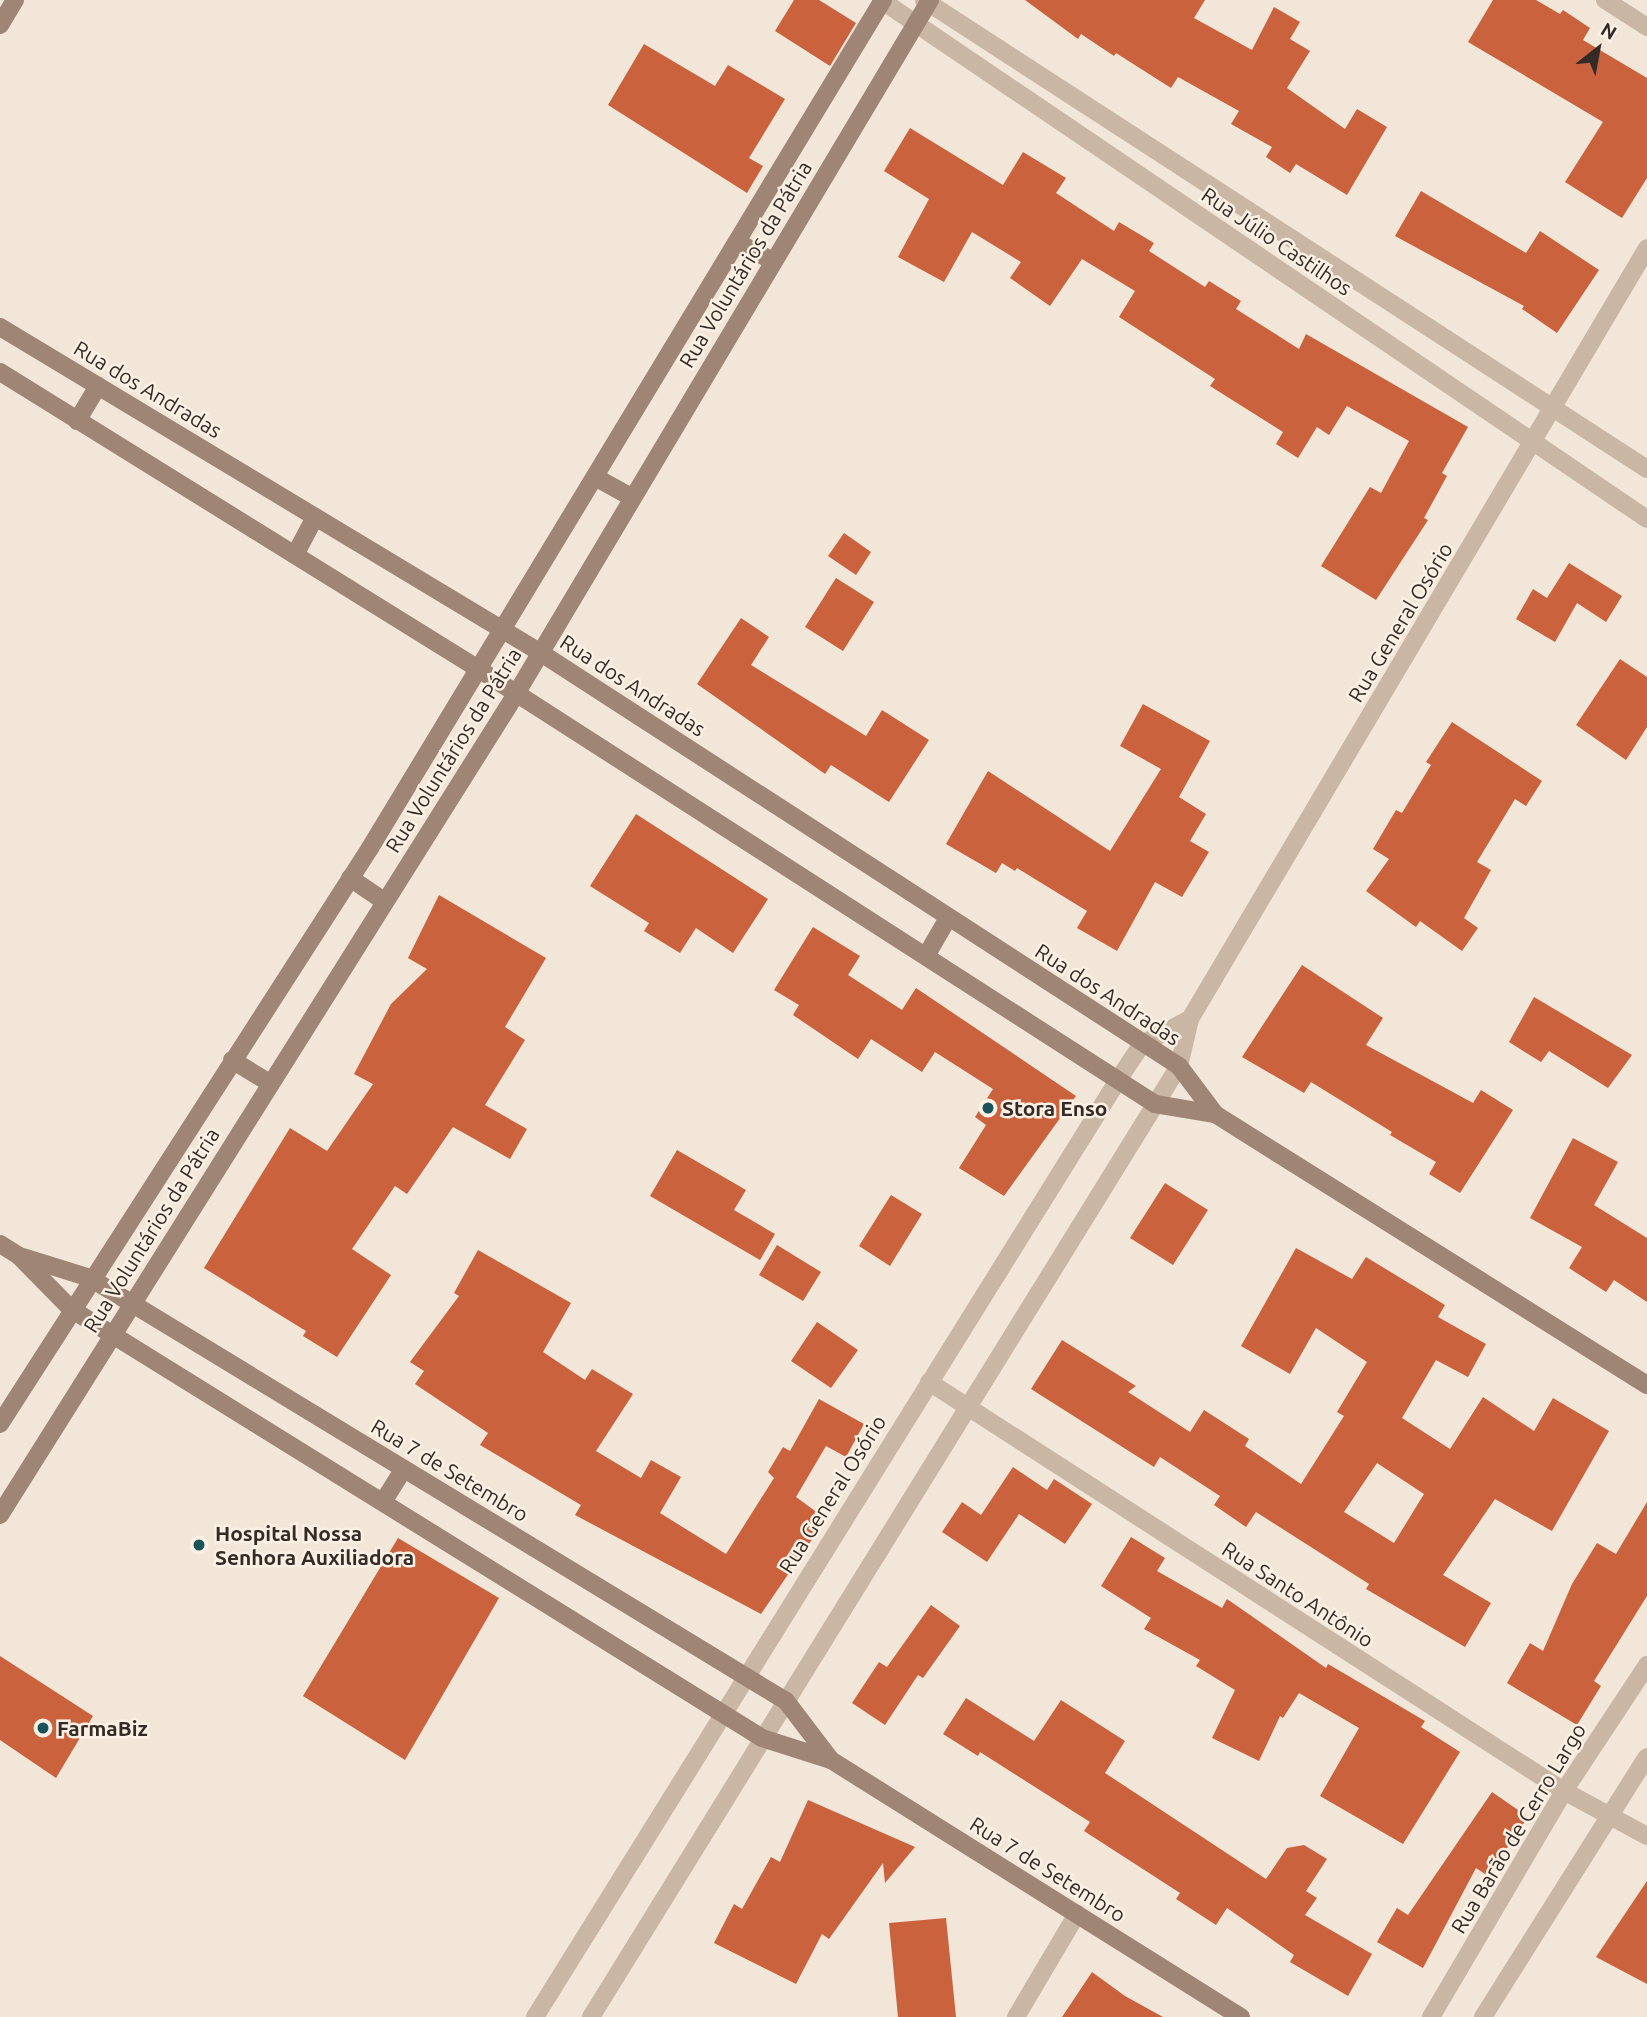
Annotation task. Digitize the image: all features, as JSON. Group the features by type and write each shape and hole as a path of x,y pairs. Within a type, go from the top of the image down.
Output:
{"street":[{"path":"0,26 15,0"},
{"name":"Rua Júlio Castilhos","path":"882,0 1532,444 1647,519"},
{"name":"Rua Voluntários da Pátria","path":"0,1424 90,1278 350,878 477,668 503,630 882,0"},
{"path":"1605,0 1647,27"},
{"name":"Rua Júlio Castilhos","path":"927,2 1647,469"},
{"name":"Rua Voluntários da Pátria","path":"0,1515 134,1305 268,1082 516,694 927,2"},
{"path":"737,242 772,261"},
{"name":"Rua General Osório","path":"591,2017 965,1408 1179,1066 1190,1019 1647,248"},
{"name":"Rua dos Andradas","path":"0,327 541,653 1179,1066 1215,1114 1647,1385"},
{"name":"Rua dos Andradas","path":"0,372 477,668 1156,1104 1215,1114"},
{"path":"77,421 98,386"},
{"path":"595,477 633,498"},
{"path":"295,555 315,517"},
{"path":"350,878 384,901"},
{"path":"926,956 948,918"},
{"name":"Rua General Osório","path":"535,2017 1118,1080 1142,1044 1190,1019"},
{"path":"232,1060 268,1082"},
{"name":"Rua 7 de Setembro","path":"0,1244 19,1256 71,1309 762,1738 831,1760 1241,2017"},
{"name":"Rua 7 de Setembro","path":"19,1256 90,1278 786,1702 831,1760"},
{"name":"Rua Santo Antônio","path":"929,1382 965,1408 1564,1791 1611,1814 1647,1836"},
{"path":"383,1502 404,1469"},
{"name":"Rua Barão de Cerro Largo","path":"1431,2017 1564,1791 1647,1665"},
{"path":"1483,2017 1647,1757"},
{"path":"1016,2017 1077,1914"}],"building":[{"path":"794,0 819,0 856,23 830,66 775,31"},
{"path":"1025,0 1205,0 1194,18 1252,50 1274,7 1300,22 1290,39 1310,51 1287,88 1345,129 1357,109 1387,127 1347,195 1296,164 1290,173 1266,157 1272,147 1231,124 1239,111 1178,77 1171,88 1081,34 1078,39"},
{"path":"1493,0 1536,0 1560,14 1563,10 1590,28 1583,40 1647,78 1647,178 1622,218 1565,182 1603,122 1468,42"},
{"path":"644,44 715,86 728,65 785,99 749,158 763,166 747,193 608,105"},
{"path":"910,128 1003,185 1023,152 1066,178 1056,193 1114,231 1119,222 1154,243 1149,251 1205,287 1209,281 1241,301 1236,309 1299,349 1306,334 1468,427 1442,473 1447,476 1424,518 1428,520 1376,600 1321,566 1370,487 1381,493 1409,441 1347,406 1329,435 1317,427 1298,458 1276,444 1283,432 1210,386 1215,379 1119,317 1135,291 1082,259 1050,306 1010,278 1021,262 972,232 944,282 898,257 929,199 884,171"},
{"path":"1421,191 1526,253 1540,231 1599,270 1557,333 1522,309 1524,306 1395,236"},
{"path":"844,533 871,552 856,575 828,556"},
{"path":"1569,563 1622,596 1606,622 1577,603 1555,642 1516,619 1533,589 1547,598"},
{"path":"836,578 874,602 843,651 805,627"},
{"path":"741,618 769,637 751,665 866,736 882,710 929,740 889,802 831,765 825,774 697,684"},
{"path":"1620,659 1647,677 1647,727 1626,760 1576,725"},
{"path":"1143,704 1210,741 1179,797 1206,814 1190,841 1209,852 1182,897 1155,882 1117,951 1077,928 1087,911 1017,868 1015,871 1002,863 996,873 946,844 988,771 1110,851 1161,769 1120,746"},
{"path":"1452,722 1542,781 1526,806 1515,799 1477,862 1491,870 1464,918 1478,928 1462,951 1420,921 1416,927 1366,891 1389,859 1373,849 1396,810 1402,813 1431,765 1426,762"},
{"path":"636,814 768,899 733,953 696,928 680,953 644,931 649,923 590,886"},
{"path":"439,895 546,958 505,1027 525,1040 485,1105 527,1129 510,1159 453,1127 407,1194 395,1186 352,1249 391,1275 337,1357 303,1336 306,1331 204,1268 290,1128 327,1151 373,1084 354,1074 391,1004 427,969 408,958"},
{"path":"813,927 860,956 848,975 902,1010 916,988 1076,1096 1004,1196 959,1168 986,1125 975,1117 993,1089 935,1052 922,1072 871,1039 858,1059 793,1015 799,1005 774,990"},
{"path":"1302,965 1383,1018 1366,1045 1473,1103 1481,1090 1513,1110 1460,1193 1429,1174 1436,1162 1390,1135 1392,1132 1311,1082 1304,1093 1242,1057"},
{"path":"1534,997 1632,1055 1608,1088 1549,1051 1541,1062 1509,1042"},
{"path":"1573,1138 1618,1162 1594,1205 1647,1238 1647,1302 1614,1280 1606,1292 1569,1268 1582,1247 1530,1218"},
{"path":"677,1150 746,1190 734,1210 775,1234 760,1260 650,1196"},
{"path":"1165,1183 1208,1210 1173,1265 1130,1238"},
{"path":"891,1195 922,1214 890,1266 859,1246"},
{"path":"777,1245 821,1272 803,1301 759,1275"},
{"path":"1296,1248 1352,1279 1366,1257 1445,1305 1438,1317 1486,1344 1468,1377 1436,1360 1402,1418 1450,1449 1483,1397 1534,1431 1553,1398 1609,1431 1552,1531 1495,1499 1443,1575 1491,1603 1465,1647 1366,1589 1369,1584 1256,1512 1246,1527 1214,1505 1220,1496 1160,1457 1154,1467 1031,1389 1062,1340 1136,1386 1128,1392 1190,1432 1204,1410 1249,1439 1245,1446 1301,1484 1344,1416 1337,1412 1367,1362 1316,1328 1290,1374 1241,1346","holes":["1377,1463 1424,1494 1394,1543 1344,1512"]},
{"path":"478,1250 571,1303 543,1352 585,1380 592,1369 633,1394 596,1451 641,1478 651,1460 681,1477 660,1513 726,1554 774,1478 768,1472 783,1447 790,1451 819,1399 864,1424 846,1457 826,1446 796,1497 826,1519 761,1614 575,1515 581,1505 480,1445 488,1433 415,1384 424,1371 410,1362 459,1296 454,1293"},
{"path":"817,1322 858,1350 831,1388 791,1361"},
{"path":"1013,1467 1047,1490 1054,1479 1092,1504 1065,1544 1019,1514 987,1562 942,1532 962,1502 981,1515"},
{"path":"1647,1502 1647,1596 1594,1681 1601,1686 1577,1725 1507,1683 1530,1643 1543,1651 1572,1584 1597,1543 1616,1554"},
{"path":"1131,1537 1165,1558 1157,1571 1222,1608 1227,1599 1326,1668 1328,1664 1425,1721 1421,1727 1460,1752 1403,1844 1320,1796 1359,1728 1299,1693 1283,1718 1280,1716 1259,1761 1212,1738 1235,1690 1196,1666 1200,1660 1144,1629 1151,1618 1101,1586"},
{"path":"398,1538 499,1598 405,1760 303,1696"},
{"path":"931,1605 960,1626 923,1678 918,1675 885,1725 852,1703 879,1662 887,1667"},
{"name":"FarmaBiz","path":"0,1656 93,1716 56,1778 0,1740"},
{"path":"966,1698 1034,1741 1061,1700 1125,1741 1105,1773 1266,1879 1287,1848 1304,1845 1327,1859 1306,1891 1317,1898 1305,1915 1372,1954 1348,1996 1290,1962 1294,1955 1227,1908 1216,1925 1176,1899 1180,1893 1084,1831 1090,1822 980,1752 978,1756 943,1734"},
{"path":"1492,1792 1528,1817 1488,1876 1476,1868 1423,1968 1377,1942 1397,1908 1408,1915"},
{"path":"808,1800 915,1847 885,1883 883,1863 829,1939 822,1934 796,1984 714,1943 734,1904 742,1909 771,1857 780,1862"},
{"path":"1647,1881 1647,1984 1596,1957"},
{"path":"946,1918 956,2017 898,2017 889,1923"},
{"path":"1092,1972 1125,1996 1163,2017 1062,2017"}],"place":[{"name":"Stora Enso","path":"988,1108"},
{"name":"Hospital Nossa Senhora Auxiliadora","path":"199,1545"},
{"name":"FarmaBiz","path":"43,1728"}]}
